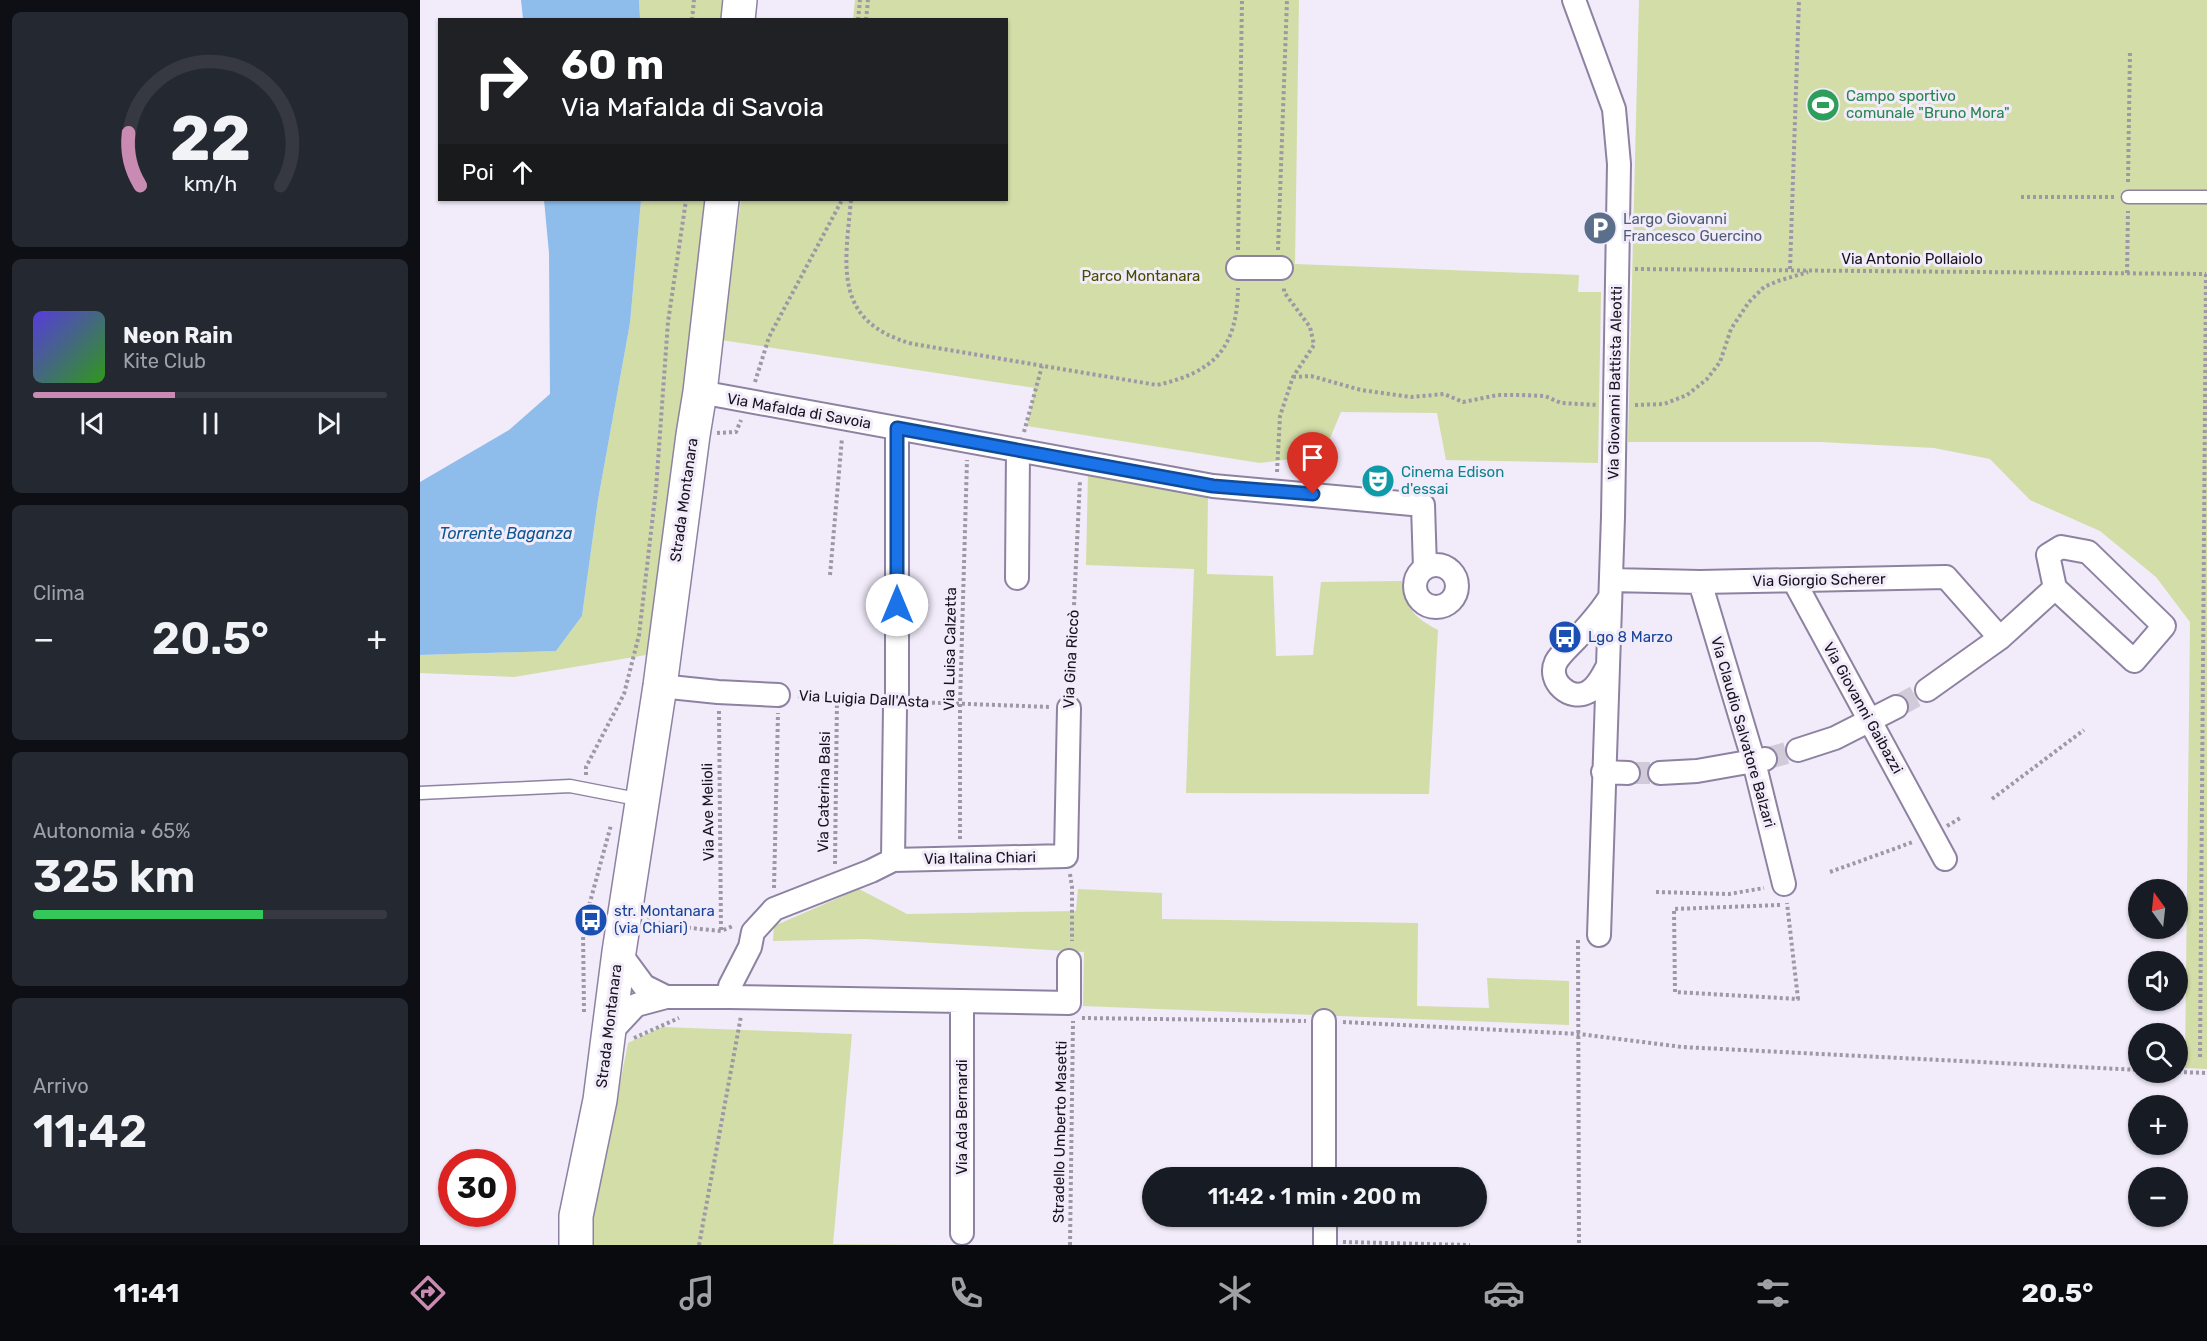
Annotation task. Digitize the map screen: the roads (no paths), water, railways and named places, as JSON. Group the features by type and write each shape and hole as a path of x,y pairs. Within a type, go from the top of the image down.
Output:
{"street":[{"path":"738,18 740,0"},
{"name":"Via Giovanni Battista Aleotti","path":"1574,0 1614,109 1619,164 1608,666 1603,772 1588,934"},
{"name":"Strada Montanara","path":"572,1235 600,1100 607,1036 627,993 619,952 660,686 700,392 722,201"},
{"path":"1238,268 1281,268"},
{"name":"Via Mafalda di Savoia","path":"700,392 1213,486 1423,506 1425,568"},
{"path":"893,860 897,428"},
{"path":"1017,578 1018,450"},
{"path":"2061,547 2088,552 2164,626 2134,661 2055,588 2048,555 2061,547"},
{"name":"Via Giorgio Scherer","path":"1610,588 1700,582 1946,577 2000,638"},
{"name":"Via Giovanni Gaibazzi","path":"1794,581 1945,859"},
{"name":"Via Claudio Salvatore Balzari","path":"1700,582 1760,760 1786,894"},
{"path":"1608,666 1597,685 1586,693 1572,694 1562,689 1557,682 1555,664 1600,614 1610,588"},
{"path":"1927,690 2000,638 2055,588"},
{"name":"Via Luigia Dall'Asta","path":"660,686 778,695"},
{"path":"1798,750 1835,738 1896,706"},
{"name":"Via Gina Riccò","path":"1066,856 1069,708"},
{"path":"1660,773 1697,771 1760,760"},
{"path":"1603,772 1628,773"},
{"name":"Via Italina Chiari","path":"730,997 730,986 750,947 753,932 774,909 893,860 1066,856"},
{"path":"627,993 666,998 1069,1003 1070,955"},
{"name":"Via Ada Bernardi","path":"962,1001 962,1233"},
{"path":"1324,1021 1324,1167"},
{"path":"1325,1227 1325,1243"}],"lane":[{"path":"2128,197 2207,197"},
{"path":"420,793 570,786 643,800"}],"water":[{"path":"521,0 639,0 640,18 523,18"},
{"name":"Torrente Baganza","path":"544,201 641,201 630,323 598,500 582,616 556,651 420,655 420,482 509,430 550,394 549,253"}],"tunnel":[{"path":"1896,707 1927,690"},
{"path":"1765,759 1798,750"},
{"path":"1628,773 1660,773"}],"place":[{"name":"Campo sportivo comunale \"Bruno Mora\"","path":"1823,105"},
{"name":"Largo Giovanni Francesco Guercino","path":"1600,228"},
{"name":"Cinema Edison d'essai","path":"1378,481"},
{"name":"Lgo 8 Marzo","path":"1565,637"},
{"name":"str. Montanara (via Chiari)","path":"591,920"}],"park label":[{"name":"Parco Montanara","path":"1141,276"}]}
